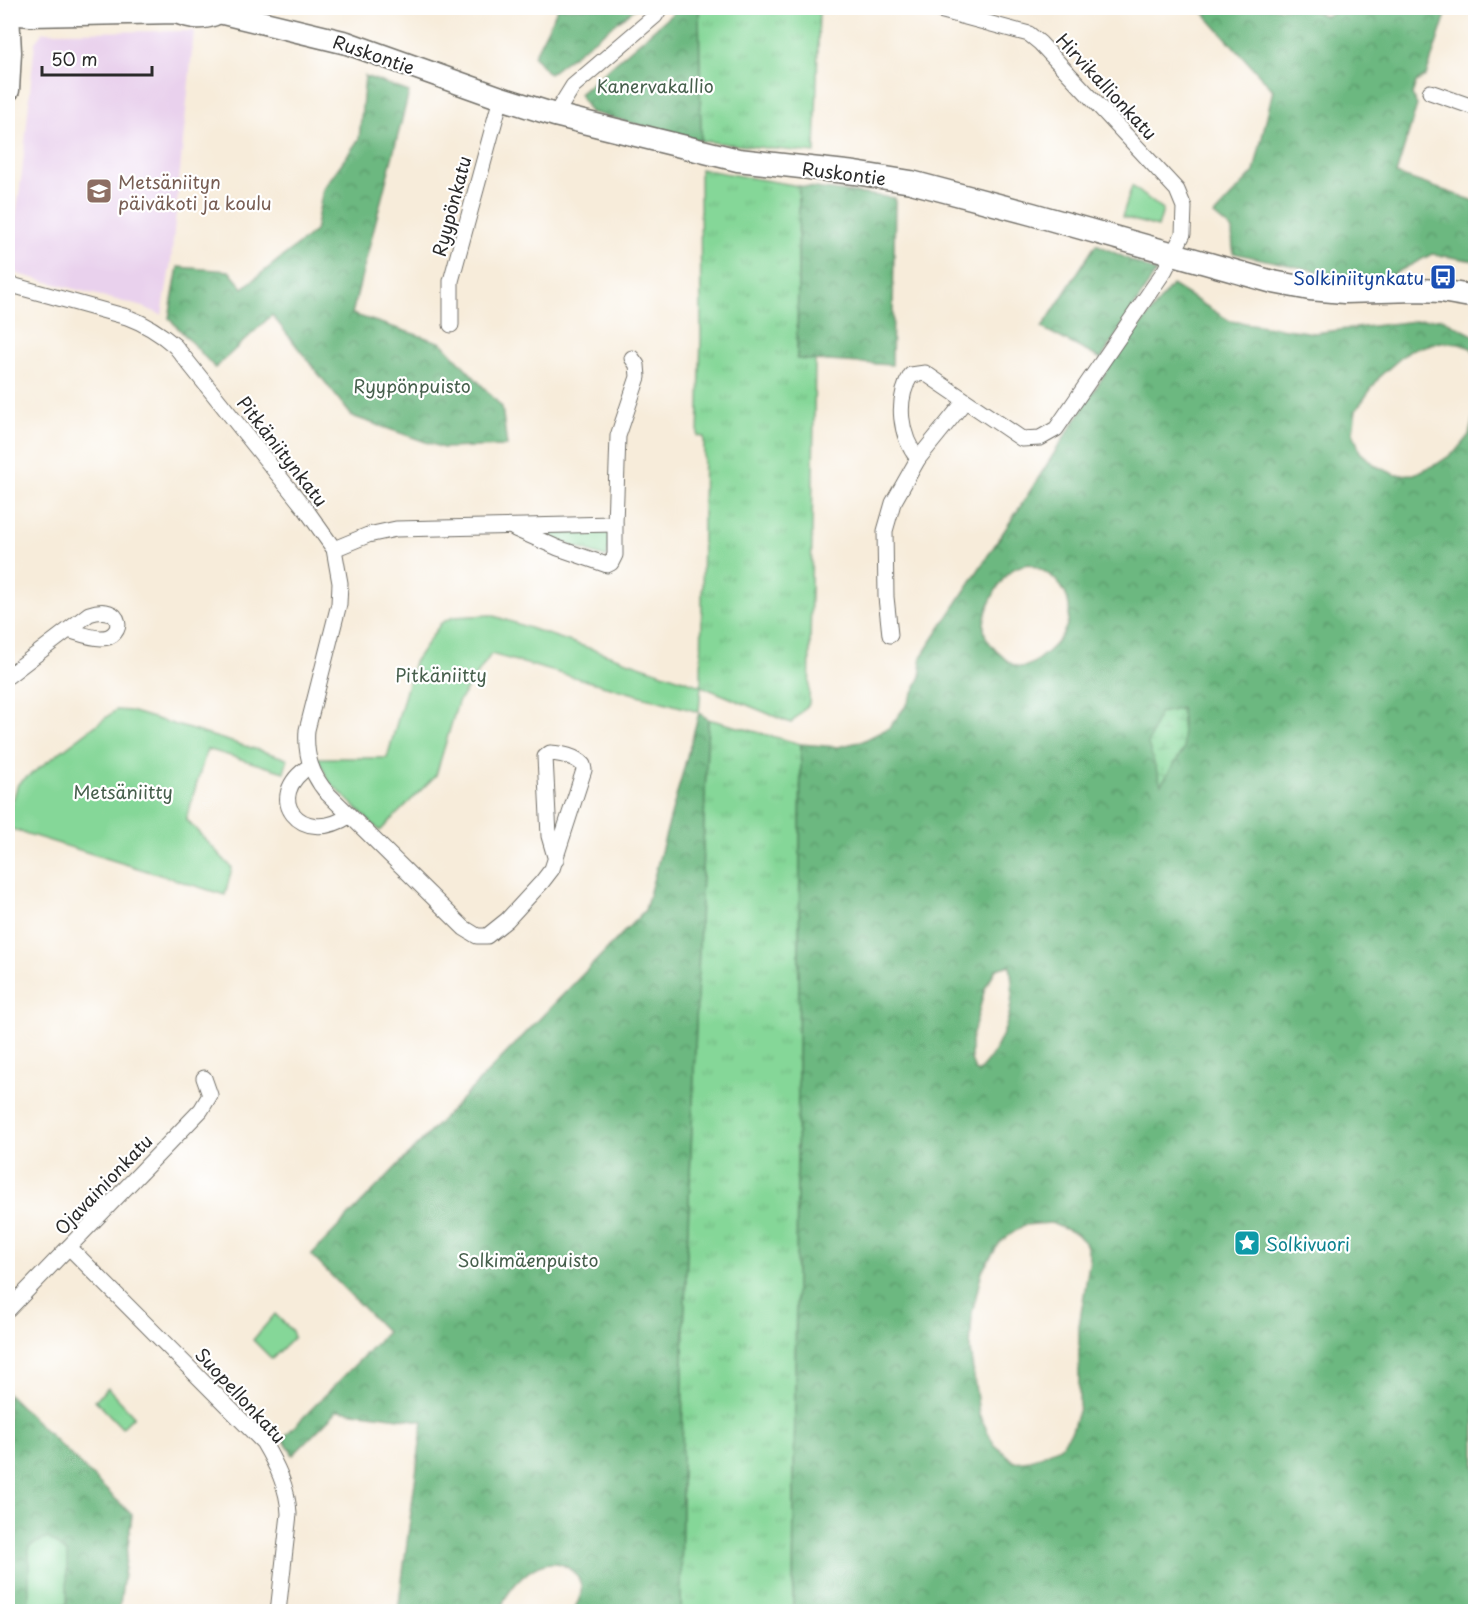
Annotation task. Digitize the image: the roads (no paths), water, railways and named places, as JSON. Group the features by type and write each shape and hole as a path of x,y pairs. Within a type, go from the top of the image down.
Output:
{"main road":[{"name":"Ruskontie","path":"8,14 178,9 191,18 204,18 216,10 347,43 555,115 738,160 855,173 911,183 1032,214 1274,282 1310,289 1360,293 1418,290 1476,297"},
{"path":"8,14 10,52 8,90"}],"street":[{"path":"555,115 573,86 655,16 660,8"},
{"name":"Hirvikallionkatu","path":"932,8 1029,34 1067,70 1177,190 1184,207 1183,234 1173,254"},
{"path":"1430,92 1476,108"},
{"name":"Ryypönkatu","path":"451,325 451,281 501,98"},
{"path":"918,459 908,446 901,414 904,386 911,375 925,373 1022,439 1040,438 1056,429 1165,270 1173,254"},
{"name":"Pitkäniitynkatu","path":"8,284 127,317 155,329 175,346 307,511 334,549 340,583 339,604 307,730 306,744 310,766 320,785 349,816 470,933 487,936 493,933 548,876 556,860 584,770 583,765 576,759 550,753 545,757 549,836 556,860"},
{"path":"512,528 558,548 607,564 611,563 615,555 618,436 639,371 632,358"},
{"path":"890,635 886,597 885,531 893,503 918,459 965,401"},
{"path":"334,549 368,535 396,530 615,524"},
{"path":"8,676 68,630"},
{"path":"310,766 295,778 288,793 289,808 300,820 312,826 334,824 349,816"},
{"name":"Ojavainionkatu","path":"8,1310 201,1110 210,1095 204,1078"},
{"name":"Suopellonkatu","path":"69,1247 262,1442 279,1468 289,1505 289,1514 278,1611"}],"place":[{"name":"Metsäniityn päiväkoti ja koulu","path":"99,191"},
{"name":"Solkiniitynkatu","path":"1443,277"},
{"name":"Solkivuori","path":"1247,1243"}],"park label":[{"name":"Kanervakallio","path":"655,85"},
{"name":"Ryypönpuisto","path":"412,385"},
{"name":"Pitkäniitty","path":"441,674"},
{"name":"Metsäniitty","path":"123,791"},
{"name":"Solkimäenpuisto","path":"528,1259"}]}
